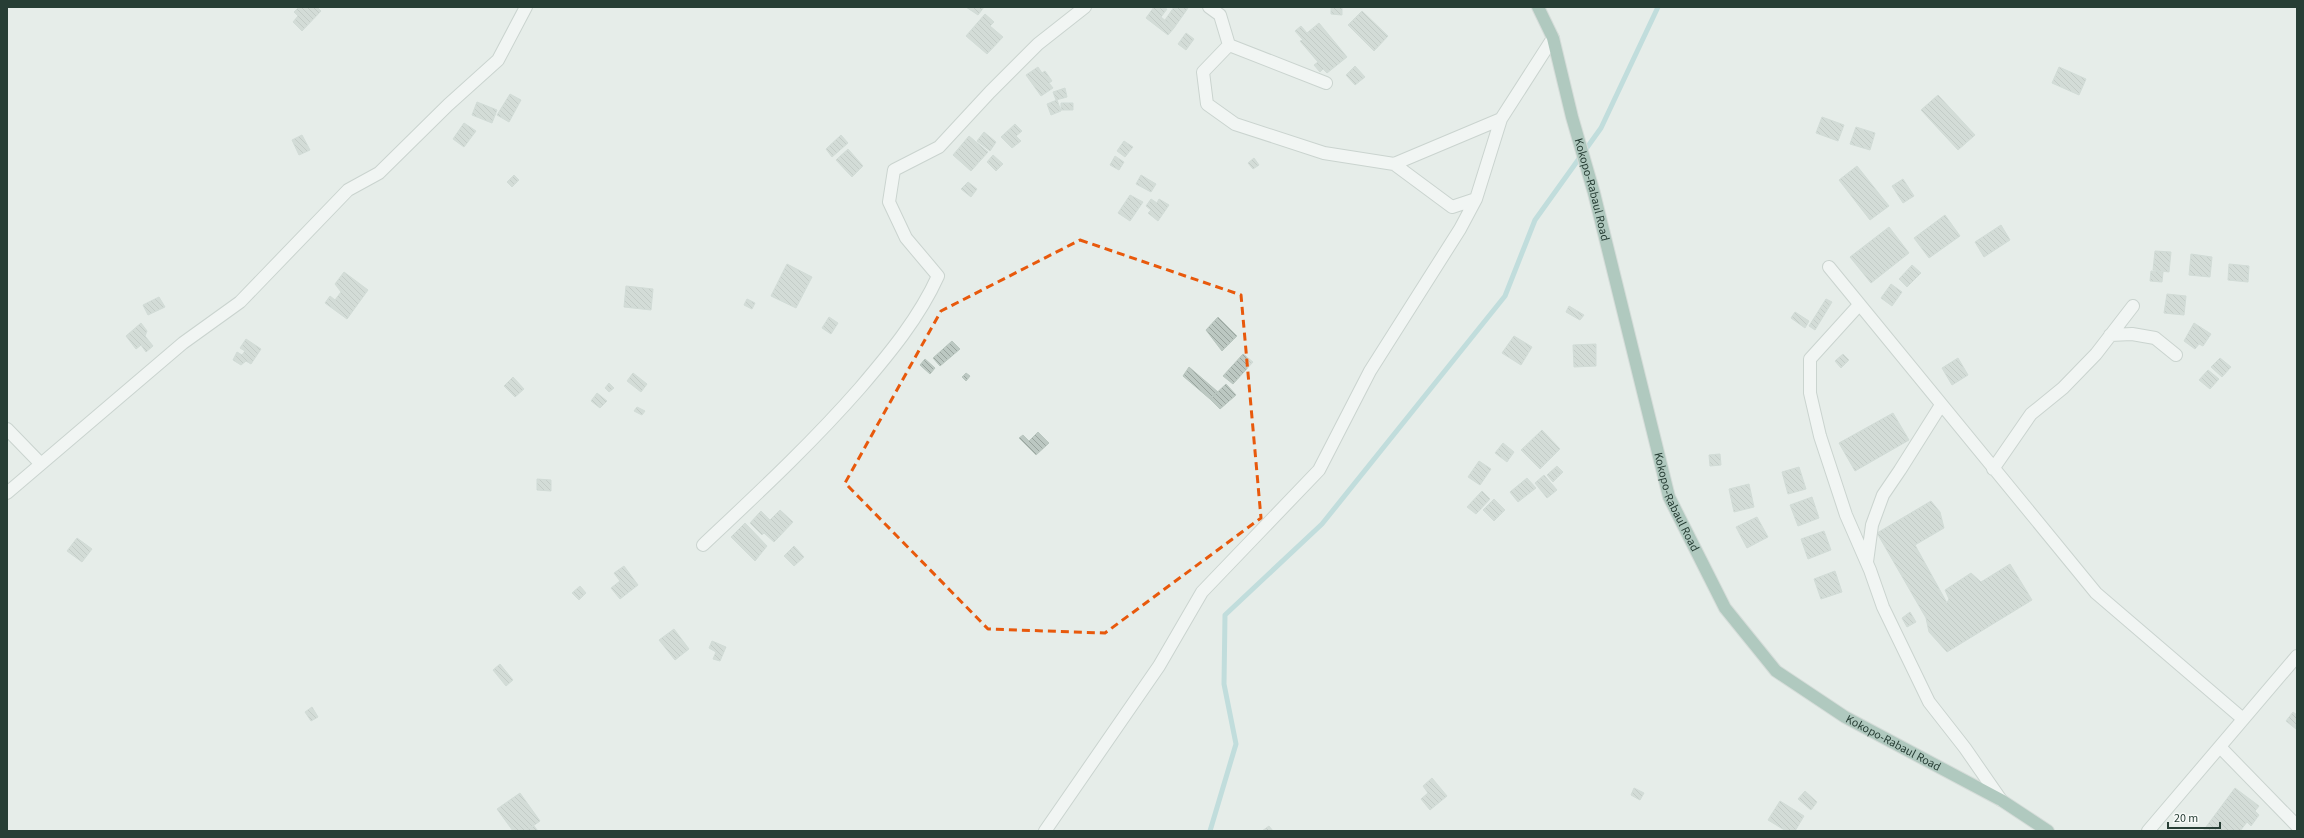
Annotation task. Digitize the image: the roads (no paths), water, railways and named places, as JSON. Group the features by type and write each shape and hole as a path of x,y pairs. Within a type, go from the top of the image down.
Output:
{"main road":[{"name":"Kokopo-Rabaul Road","path":"1538,7 1553,38 1572,117 1594,193 1669,497 1725,608 1776,671 1846,717 2001,800 2048,831"}],"street":[{"path":"7,493 40,463 89,425 183,343 240,302 348,190 379,173 448,105 498,60 526,7"},
{"path":"703,545 818,436 890,354 929,295 938,276 906,238 889,202 894,170 940,147 990,92 1038,44 1085,7"},
{"path":"1209,7 1220,15 1230,45 1326,83"},
{"path":"1045,831 1159,666 1202,592 1319,470 1370,371 1460,229 1476,200 1501,119 1553,38"},
{"path":"1230,45 1203,72 1207,104 1235,124 1324,153 1394,164 1452,207 1476,200"},
{"path":"1394,164 1501,119"},
{"path":"1829,267 2096,593 2244,718"},
{"path":"1859,305 1810,359 1810,393 1820,436 1842,501 1883,607 1929,702 1965,748 2001,800"},
{"path":"1993,469 2031,414 2074,376 2096,354 2133,306"},
{"path":"2110,335 2132,334 2155,338 2176,355"},
{"path":"1867,563 1872,525 1882,495 1900,470 1941,405"},
{"path":"7,429 40,463"},
{"path":"2148,831 2297,656"},
{"path":"2220,747 2297,826"}],"waterway":[{"path":"1210,831 1236,744 1224,684 1225,615 1322,524 1505,296 1535,220 1601,128 1658,7"}]}
